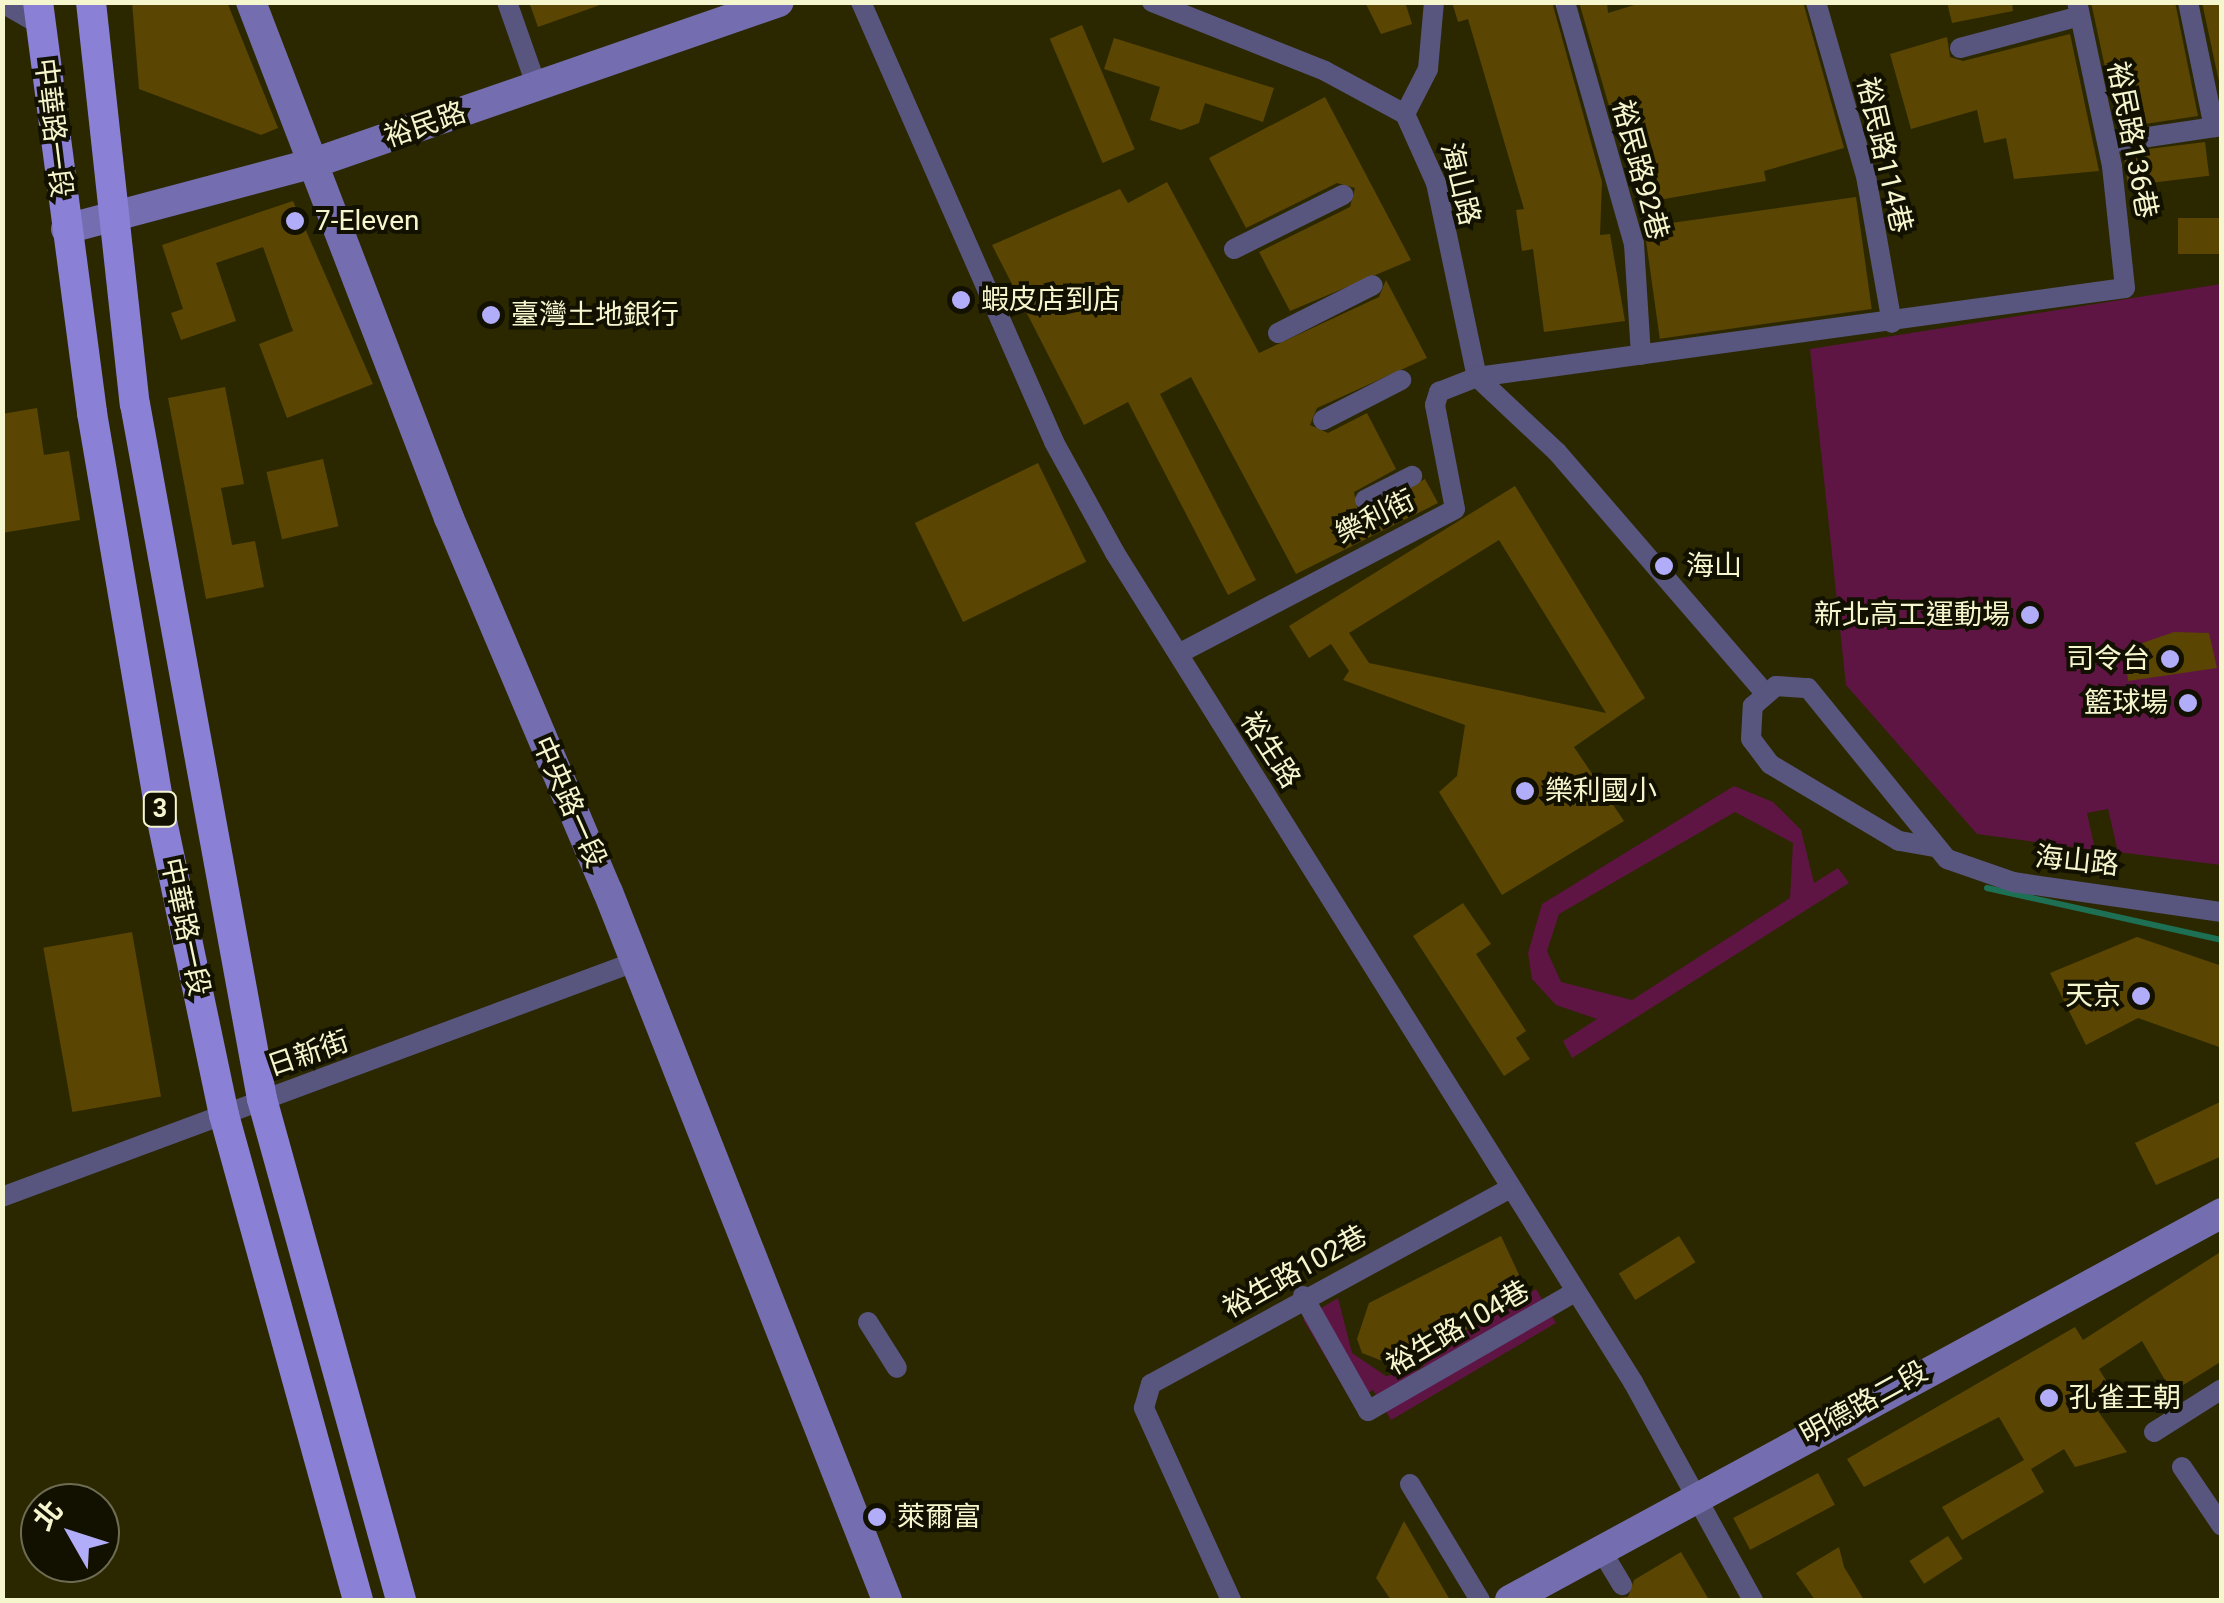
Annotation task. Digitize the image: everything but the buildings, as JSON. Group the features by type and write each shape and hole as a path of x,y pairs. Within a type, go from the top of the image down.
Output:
{"main road":[{"name":"中華路一段","path":"91,2 110,222 262,1099 401,1600"},
{"name":"中華路一段","path":"38,14 66,228 158,798 224,1114 358,1600"}],"street":[{"name":"中央路一段","path":"251,2 311,164 887,1600"},
{"path":"507,2 537,86"},
{"name":"裕民路","path":"66,228 110,222 311,164 779,2"},
{"name":"裕生路","path":"861,2 1054,442 1180,654 1575,1292 1753,1600"},
{"path":"1152,2 1181,9 1405,114 1430,58 1434,2"},
{"name":"裕民路92巷","path":"1565,2 1634,244 1641,356"},
{"name":"裕民路114巷","path":"1816,2 1866,176 1892,322"},
{"path":"2108,144 2218,127 2188,2"},
{"path":"2,3 38,14"},
{"path":"1960,48 2079,9"},
{"name":"裕民路136巷","path":"1892,322 2126,288 2108,144 2079,9"},
{"name":"海山路","path":"1405,114 1436,184 1478,377"},
{"path":"1234,249 1343,195"},
{"path":"1278,333 1372,285"},
{"path":"1478,377 1892,322"},
{"path":"1478,377 1556,452 1766,694 1808,688 1934,847"},
{"name":"樂利街","path":"1180,654 1455,508 1435,406 1439,392 1478,377"},
{"path":"1324,420 1400,380"},
{"path":"1365,500 1412,476"},
{"name":"海山路","path":"1766,694 1753,706 1751,739 1770,764 1899,840 1934,847 2014,882 2222,912"},
{"name":"日新街","path":"2,1197 632,963"},
{"name":"裕生路102巷","path":"1231,1600 1144,1408 1152,1384 1303,1296 1509,1189"},
{"name":"明德路二段","path":"1510,1600 1695,1495 2222,1213"},
{"name":"裕生路104巷","path":"1303,1296 1368,1411 1575,1292"},
{"path":"868,1322 896,1368"},
{"path":"2154,1432 2222,1389"},
{"path":"2182,1468 2222,1526"},
{"path":"1410,1484 1480,1600"},
{"path":"1601,1550 1622,1584"}],"shaded area":[{"name":"新北高工運動場","path":"2221,284 2221,865 2118,852 2108,809 2087,813 2095,850 1977,834 1846,685 1810,349"},
{"path":"1734,786 1773,802 1801,830 1814,883 1838,868 1849,883 1572,1058 1563,1041 1597,1019 1556,1005 1532,979 1528,953 1542,904","holes":["1735,812 1793,843 1790,898 1632,1000 1561,982 1547,951 1559,914"]},
{"path":"1536,1289 1556,1323 1391,1420 1373,1390 1352,1402 1303,1319 1338,1298 1352,1353 1386,1376 1419,1370 1443,1345"}],"waterway":[{"path":"1987,888 2222,940"}],"place":[{"name":"7-Eleven","path":"295,221"},
{"name":"蝦皮店到店","path":"961,300"},
{"name":"臺灣土地銀行","path":"491,315"},
{"name":"海山","path":"1664,566"},
{"name":"新北高工運動場","path":"2030,615"},
{"name":"司令台","path":"2170,659"},
{"name":"籃球場","path":"2188,703"},
{"name":"樂利國小","path":"1525,791"},
{"name":"天京","path":"2141,996"},
{"name":"孔雀王朝","path":"2049,1398"},
{"name":"萊爾富","path":"877,1517"}]}
